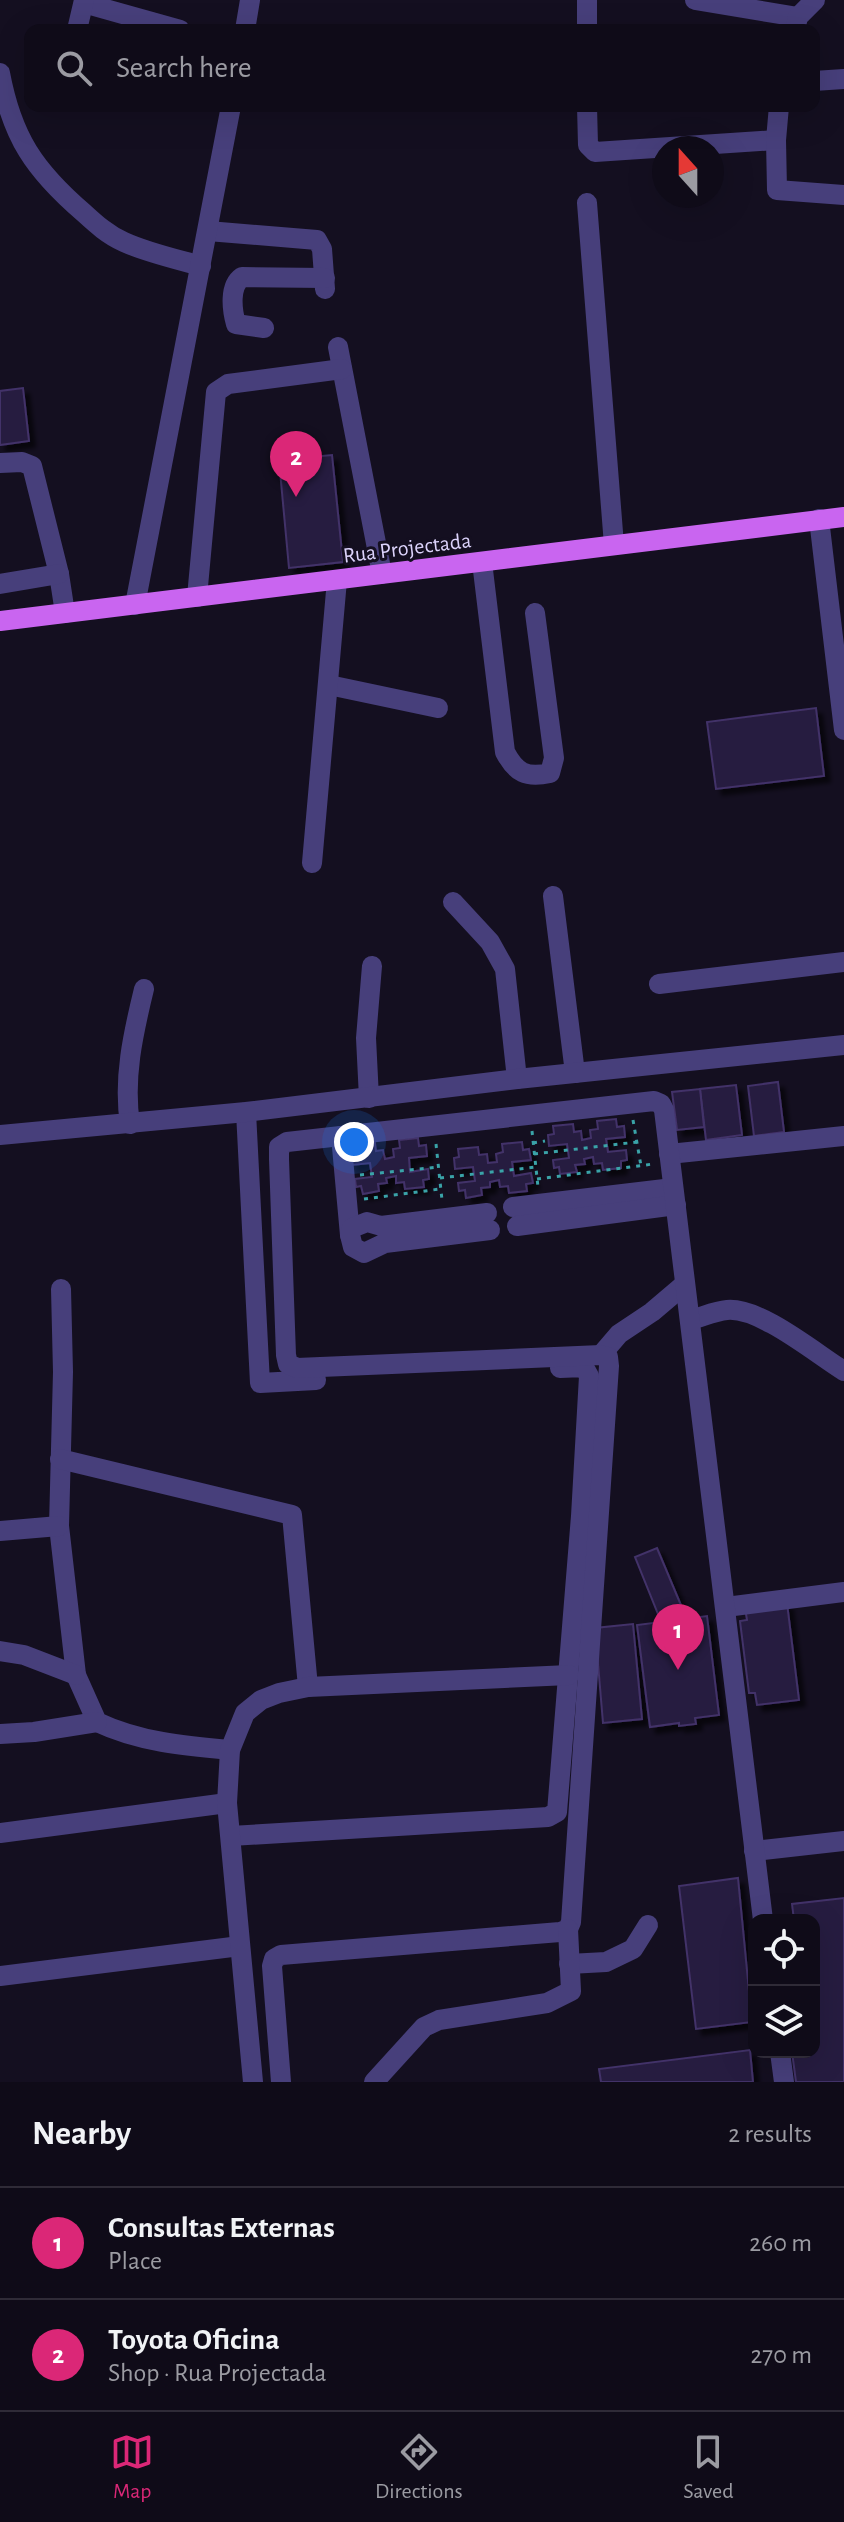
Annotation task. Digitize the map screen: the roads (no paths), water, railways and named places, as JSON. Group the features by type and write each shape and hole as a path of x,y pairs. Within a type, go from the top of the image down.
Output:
{"main road":[{"name":"Rua Projectada","path":"0,621 844,517"}],"street":[{"path":"246,24 250,0"},
{"path":"587,0 587,24"},
{"path":"695,0 796,24 815,0"},
{"path":"78,24 84,2 159,24"},
{"path":"0,73 16,133 34,164 72,202 108,234 126,243 201,266"},
{"path":"820,81 844,79"},
{"path":"135,605 230,112"},
{"path":"587,112 588,145 595,152 776,140"},
{"path":"778,112 777,190 844,195"},
{"path":"587,203 614,545"},
{"path":"208,231 317,240 322,249 325,284 242,277 237,280 233,288 236,324 264,328"},
{"path":"338,347 382,574"},
{"path":"197,597 216,392 228,384 342,369"},
{"path":"0,463 22,462 32,466 59,574 65,613"},
{"path":"819,519 844,730"},
{"path":"482,562 505,752 512,765 523,773 536,776 550,773 554,758 535,613"},
{"path":"0,584 59,574"},
{"path":"312,863 337,580"},
{"path":"329,685 438,708"},
{"path":"553,896 575,1073"},
{"path":"453,902 490,942 505,969 517,1079"},
{"path":"659,984 844,962"},
{"path":"369,1098 366,1038 372,966"},
{"path":"130,1124 128,1076 144,989"},
{"path":"0,1135 246,1112 517,1079 844,1045"},
{"path":"374,2082 424,2027 439,2020 547,2003 571,1991 568,1929 571,1922 609,1366 608,1357 601,1355 297,1368 288,1364 279,1147 287,1142 654,1101 661,1104 762,1914"},
{"path":"231,1836 553,1815 559,1806 589,1376 586,1368 260,1383 246,1112"},
{"path":"341,1136 353,1247 364,1253 385,1243 489,1221"},
{"path":"669,1154 844,1136"},
{"path":"515,1216 507,1235 499,1235 489,1221 490,1208 500,1203 515,1216 674,1197"},
{"path":"601,1355 619,1334 685,1284"},
{"path":"61,1289 63,1372 59,1526 76,1675 97,1722"},
{"path":"690,1320 728,1309 752,1313 792,1335 844,1371"},
{"path":"60,1459 292,1515 308,1687"},
{"path":"0,1531 59,1526"},
{"path":"726,1607 844,1592"},
{"path":"0,1651 24,1655 76,1675"},
{"path":"253,2082 227,1803 230,1750 245,1713 261,1700 308,1687 569,1675"},
{"path":"0,1734 97,1722 118,1733 167,1744 230,1750"},
{"path":"0,1833 227,1803"},
{"path":"754,1851 844,1841"},
{"path":"569,1964 606,1962 633,1949 648,1925"},
{"path":"281,2082 272,1966 274,1959 281,1955 568,1929"},
{"path":"0,1976 240,1946"},
{"path":"781,2058 784,2082"}],"place":[{"name":"Toyota Oficina","path":"296,497"},
{"name":"Consultas Externas","path":"678,1670"}]}
